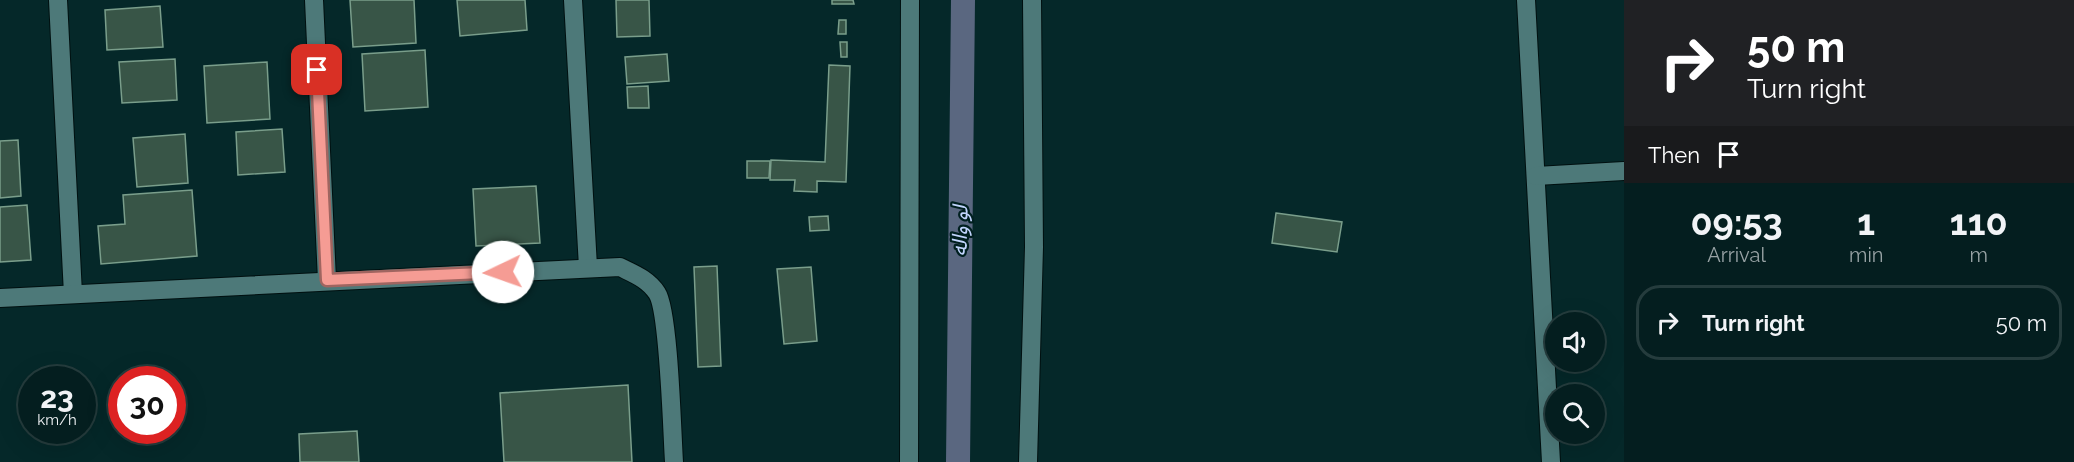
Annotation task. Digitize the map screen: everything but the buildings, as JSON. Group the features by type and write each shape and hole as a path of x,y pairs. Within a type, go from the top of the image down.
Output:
{"street":[{"path":"58,0 73,294"},
{"path":"314,0 327,280"},
{"path":"573,0 588,267"},
{"path":"909,462 910,0"},
{"path":"1028,462 1034,247 1032,0"},
{"path":"1526,0 1551,462"},
{"path":"1536,176 1624,171"},
{"path":"0,298 620,267 648,281 659,295 664,320 674,462"}],"waterway":[{"name":"لو واله","path":"958,462 963,0"}],"route":[{"path":"317,70 327,280 503,272"}]}
